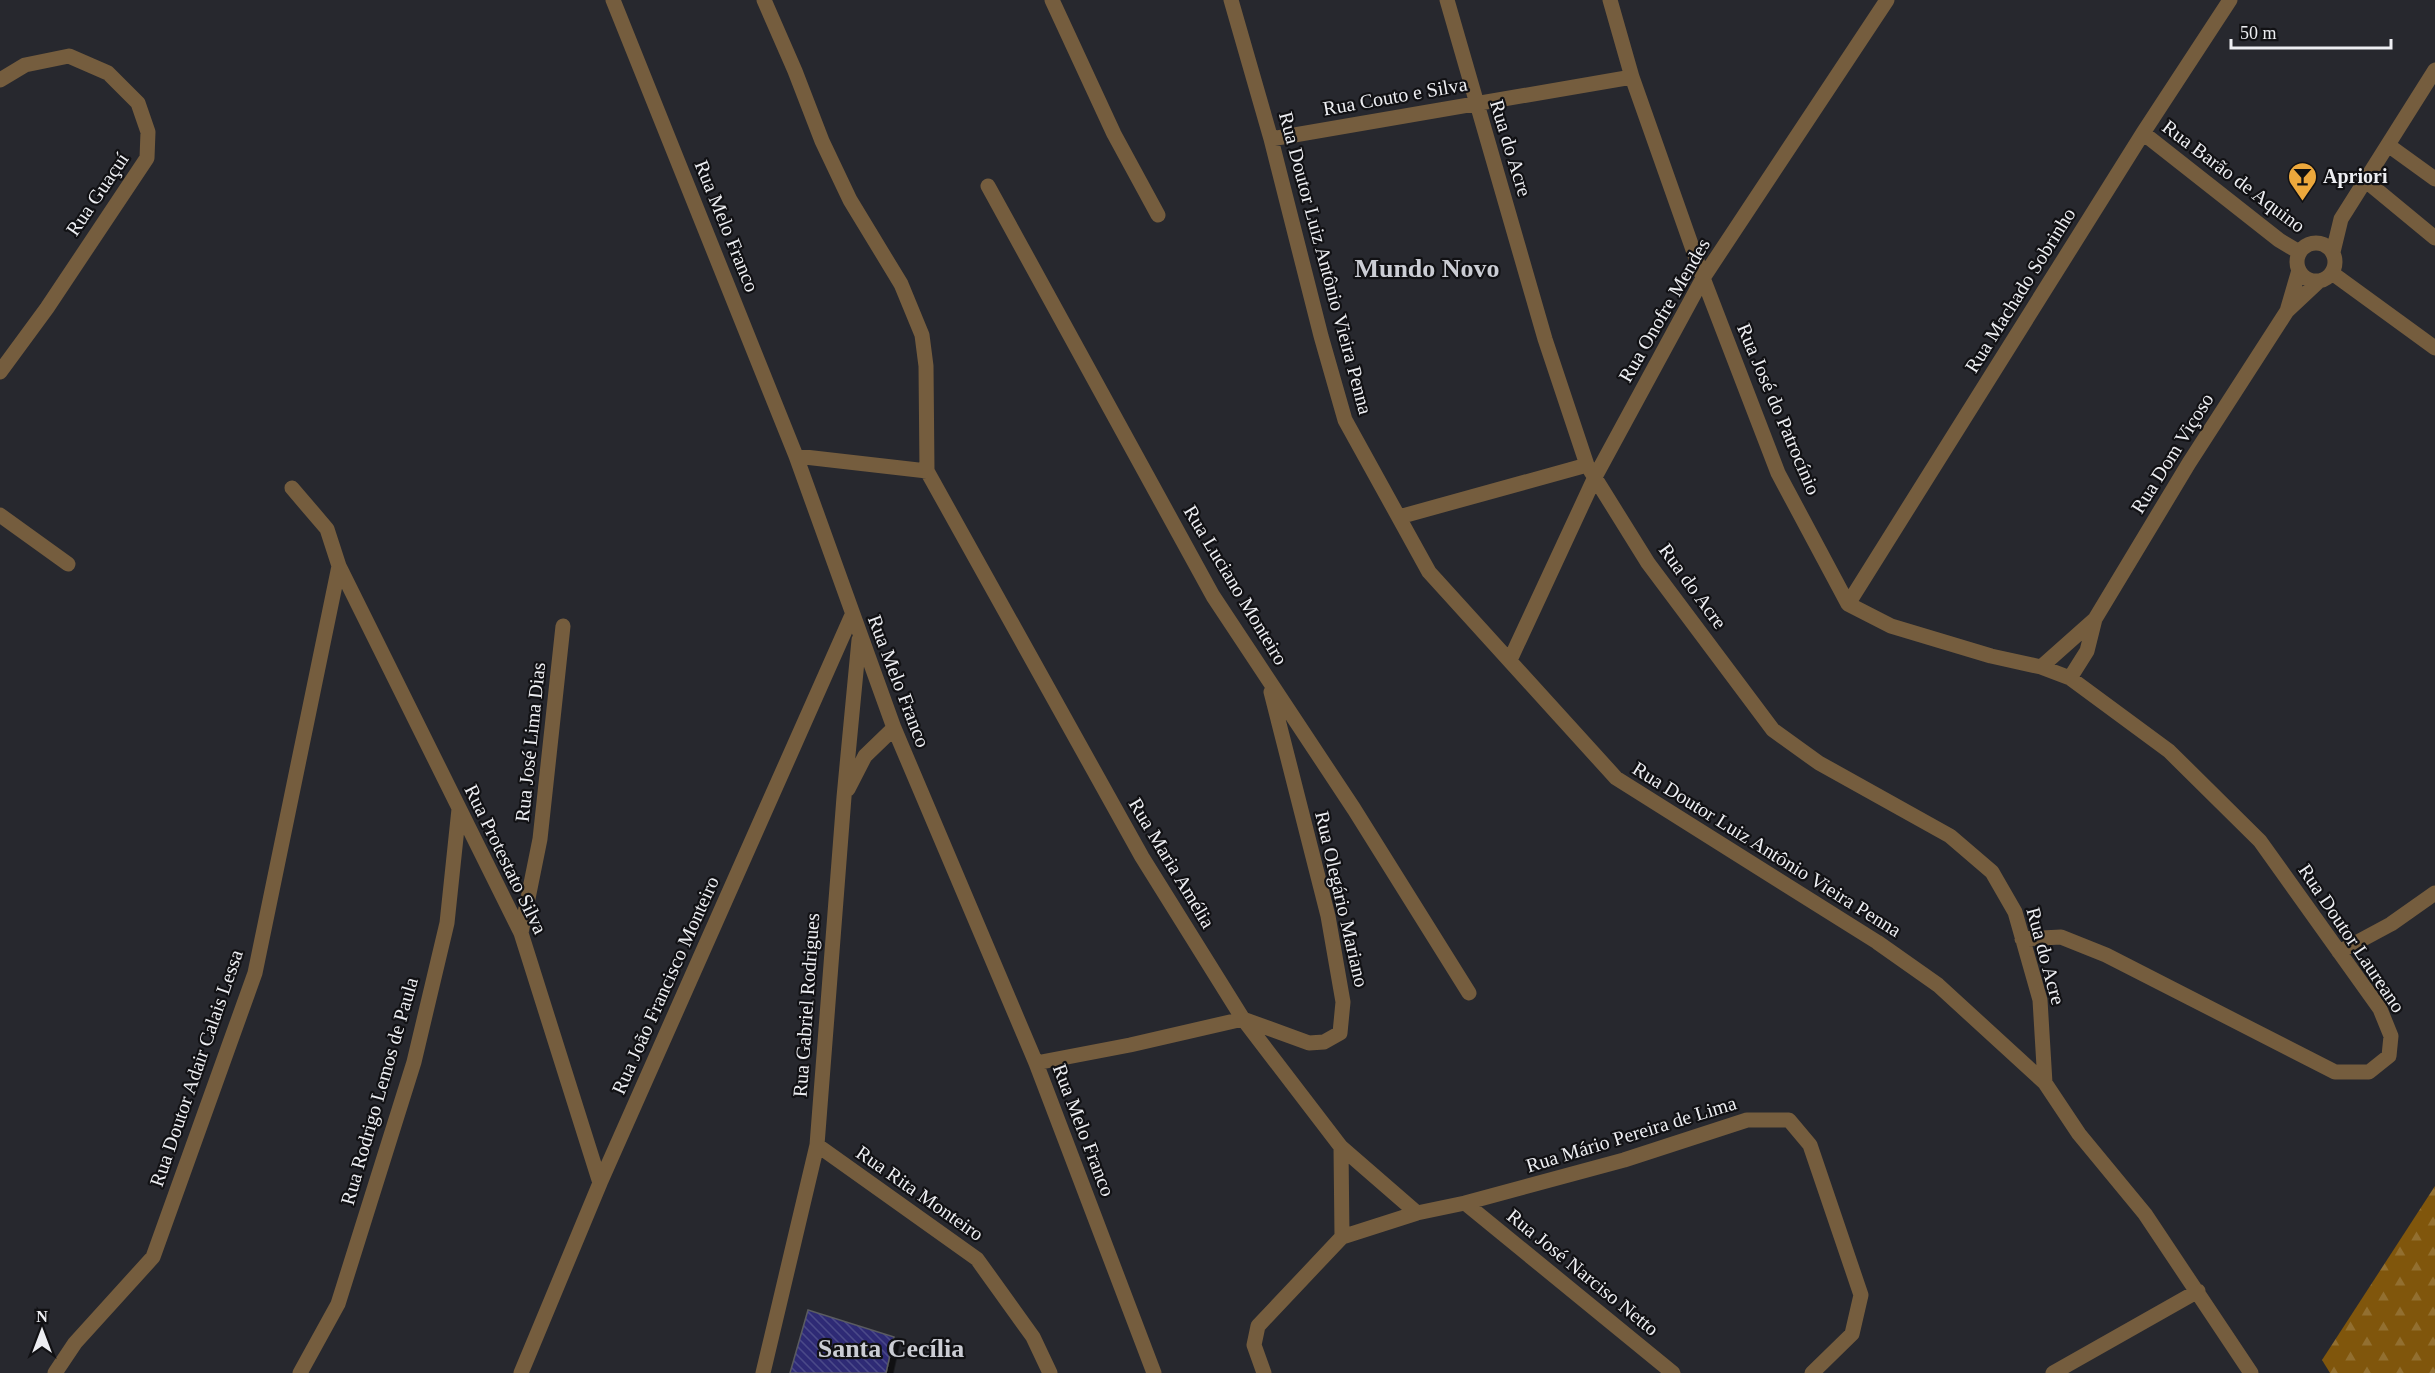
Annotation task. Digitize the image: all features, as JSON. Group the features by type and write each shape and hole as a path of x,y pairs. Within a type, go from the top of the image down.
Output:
{"street":[{"name":"Rua Melo Franco","path":"614,0 796,456 894,728 1036,1063 1154,1373"},
{"path":"764,0 822,141 850,200 901,284 922,335 926,366 927,471 796,456"},
{"path":"1052,0 1114,134 1158,215"},
{"name":"Rua Doutor Luiz Antônio Vieira Penna","path":"1231,0 1271,139 1321,336 1346,420 1429,572 1616,778 1877,942 1938,985 2045,1083 2079,1134 2145,1214 2251,1373"},
{"name":"Rua do Acre","path":"1447,0 1545,339 1591,471 1648,562 1773,730 1819,764 1950,837 1992,872 2015,912 2040,1000 2045,1083"},
{"name":"Rua José do Patrocínio","path":"1610,0 1632,77 1703,278 1778,473 1848,604"},
{"name":"Rua Onofre Mendes","path":"1510,660 1591,471 1703,278 1887,0"},
{"name":"Rua Machado Sobrinho","path":"1848,604 2143,133 2230,0"},
{"name":"Rua Guaçuí","path":"0,80 25,65 69,56 108,73 138,103 148,132 147,158 47,308 0,372"},
{"path":"2341,219 2333,252 2336,262 2332,273 2319,281 2307,279 2297,264 2301,250 2341,219 2435,70"},
{"name":"Rua Couto e Silva","path":"1271,139 1632,77"},
{"name":"Rua Barão de Aquino","path":"2143,133 2279,240 2301,250"},
{"path":"2388,145 2435,179"},
{"path":"2366,181 2435,238"},
{"name":"Rua Luciano Monteiro","path":"988,186 1213,596 1354,809 1469,993"},
{"path":"2301,250 2313,243 2319,243 2333,252"},
{"name":"Rua Dom Viçoso","path":"2287,311 2299,270"},
{"path":"2332,273 2435,348"},
{"name":"Rua Dom Viçoso","path":"2041,668 2095,619 2189,463 2287,311 2319,281"},
{"name":"Rua Maria Amélia","path":"927,471 1142,857 1243,1019 1341,1147"},
{"path":"1399,517 1591,471"},
{"name":"Rua Protestato Silva","path":"292,488 327,529 339,566 521,933 600,1184"},
{"path":"0,515 68,564"},
{"name":"Rua Doutor Adair Calais Lessa","path":"55,1373 75,1343 153,1257 255,973 339,566"},
{"path":"1848,604 1891,626 2070,678"},
{"name":"Rua João Francisco Monteiro","path":"521,1373 600,1184 852,615"},
{"name":"Rua Dom Viçoso","path":"2070,678 2087,651 2095,619"},
{"name":"Rua José Lima Dias","path":"521,933 540,839 563,626"},
{"name":"Rua Gabriel Rodrigues","path":"763,1373 816,1145 859,636"},
{"name":"Rua Doutor Laureano","path":"2022,939 2061,938 2106,954 2335,1072 2369,1072 2389,1056 2391,1036 2380,1010 2260,841 2169,751 2070,678"},
{"name":"Rua Olegário Mariano","path":"1243,1019 1309,1043 1324,1042 1340,1033 1344,1002 1328,916 1267,679"},
{"path":"844,797 865,756 894,728"},
{"name":"Rua Rodrigo Lemos de Paula","path":"300,1373 338,1304 414,1062 447,923 459,809"},
{"path":"2339,952 2391,924 2435,893"},
{"path":"1036,1063 1130,1045 1243,1019"},
{"name":"Rua Mário Pereira de Lima","path":"1341,1237 1417,1213 1465,1203 1624,1160 1747,1120 1789,1120 1810,1145 1861,1295 1852,1334 1812,1373"},
{"name":"Rua Rita Monteiro","path":"816,1145 977,1259 1033,1337 1050,1373"},
{"path":"1341,1147 1417,1213"},
{"path":"1264,1373 1254,1345 1258,1326 1341,1237 1341,1147"},
{"name":"Rua José Narciso Netto","path":"1465,1203 1673,1373"},
{"path":"2053,1373 2198,1291"}],"green space":[{"path":"2435,1186 2435,1373 2330,1373 2322,1360"}],"building":[{"path":"808,1310 894,1337 886,1373 790,1373"}],"place":[{"name":"Apriori","path":"2302,202"}],"district":[{"name":"Mundo Novo","path":"1427,268"},
{"name":"Santa Cecília","path":"891,1348"}]}
